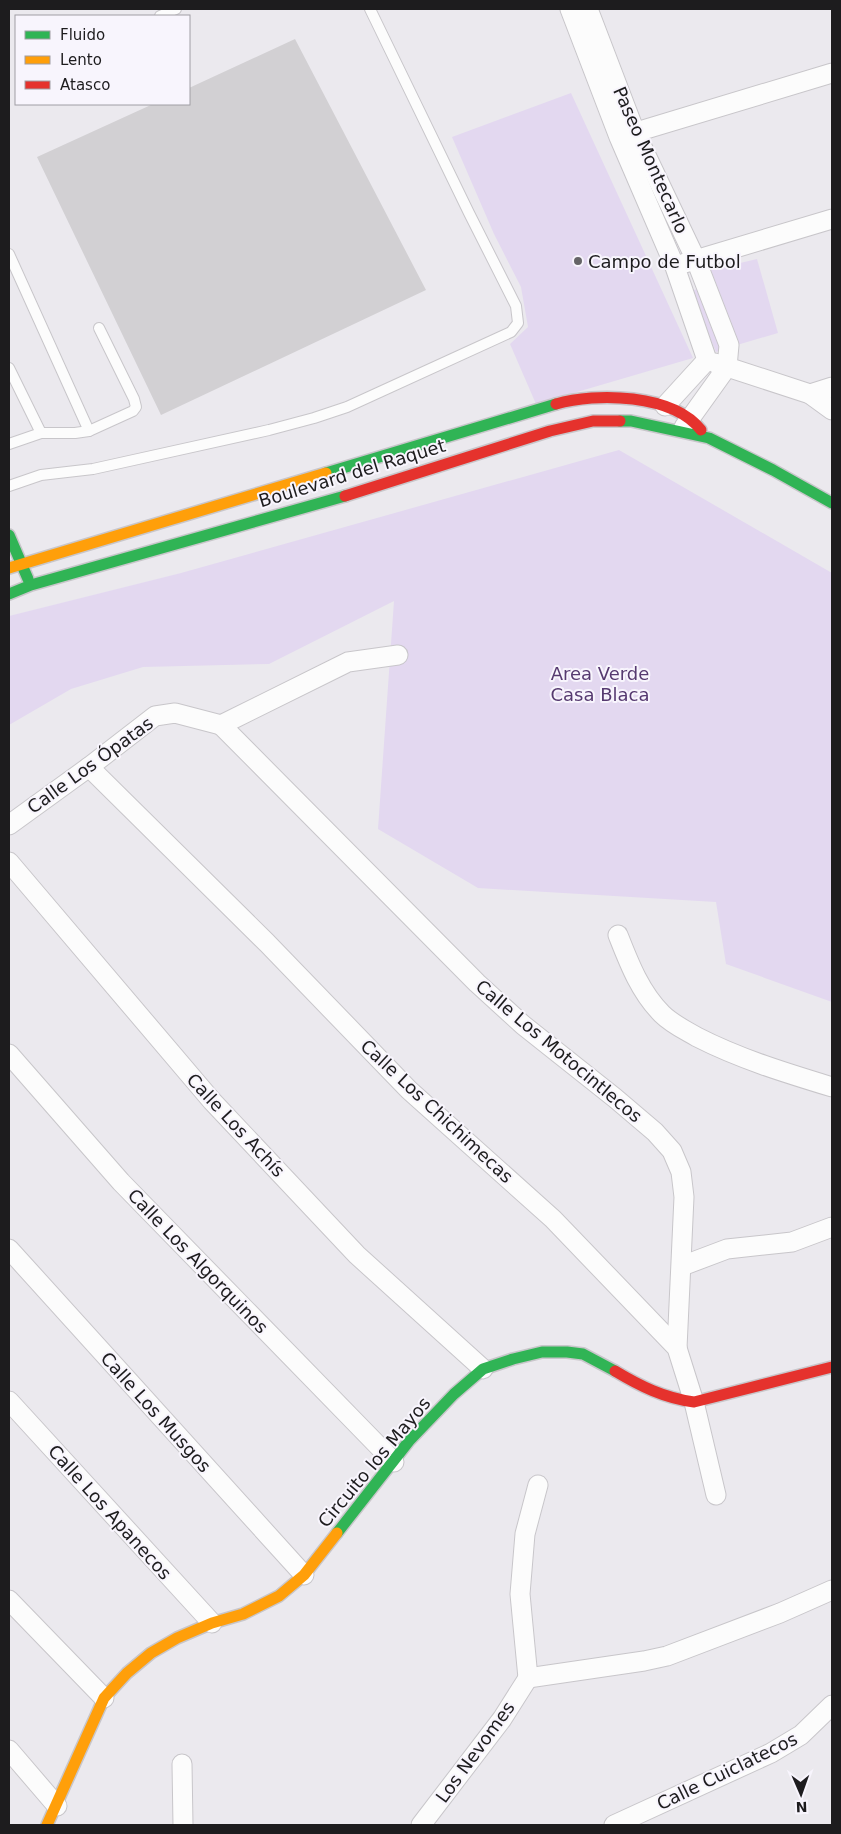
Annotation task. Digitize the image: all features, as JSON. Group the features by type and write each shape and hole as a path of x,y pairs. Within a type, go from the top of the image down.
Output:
{"street":[{"name":"Paseo Montecarlo","path":"577,9 627,134 707,360"},
{"path":"627,134 832,73"},
{"name":"Paseo Montecarlo","path":"627,134 696,260 728,345 727,367"},
{"path":"674,267 832,219"},
{"path":"665,406 707,360 810,394 832,410"},
{"path":"685,425 727,367"},
{"path":"810,394 832,387"},
{"path":"590,398 593,422"},
{"name":"Boulevard del Raquet","path":"9,594 332,485 548,406 590,398 617,398 665,406 685,425 774,470 832,503"},
{"name":"Boulevard del Raquet","path":"9,568 22,563 332,485 593,422 631,421 665,428 685,425 709,438"},
{"path":"9,535 31,585"},
{"path":"221,725 348,662 398,655"},
{"name":"Calle Los Ópatas","path":"9,825 155,716 175,713 221,725"},
{"name":"Calle Los Motocintlecos","path":"221,725 477,983 523,1025 655,1132 672,1151 681,1172 684,1197 677,1348"},
{"name":"Calle Los Chichimecas","path":"89,767 268,943 409,1090 553,1219 677,1348 694,1402 716,1494"},
{"name":"Calle Los Achís","path":"9,862 212,1101 357,1255 483,1369"},
{"path":"618,935 632,972 662,1015 679,1027 720,1049 776,1070 832,1087"},
{"name":"Calle Los Algorquinos","path":"9,1054 121,1182 394,1462"},
{"path":"682,1266 727,1249 792,1242 832,1227"},
{"name":"Calle Los Musgos","path":"9,1249 304,1575"},
{"name":"Circuito los Mayos","path":"47,1825 104,1698 127,1673 151,1654 176,1638 212,1623 243,1614 279,1596 304,1575 410,1441 454,1394 483,1369 542,1352 583,1354 638,1385 678,1400 694,1402 832,1367"},
{"name":"Calle Los Apanecos","path":"9,1401 212,1623"},
{"path":"538,1486 526,1534 520,1594 528,1678 666,1656 780,1613 832,1590"},
{"path":"9,1600 104,1698"},
{"name":"Los Nevomes","path":"421,1825 502,1720 528,1678"},
{"name":"Calle Cuiclatecos","path":"614,1825 771,1753 801,1735 832,1705"},
{"path":"9,1750 57,1806"},
{"path":"182,1764 183,1825"}],"lane":[{"path":"162,15 176,9"},
{"path":"9,486 41,475 93,469 269,430 314,418 369,397 511,332 518,323 516,306 370,9"},
{"path":"9,254 89,431"},
{"path":"9,444 41,433 89,431 133,411 136,407 134,399 99,328"},
{"path":"9,368 41,433"}],"green space":[{"name":"Campo de Futbol","path":"571,93 693,358 536,404 510,344 528,327 521,287 494,234 452,137"},
{"path":"757,259 778,333 737,345 711,270"},
{"path":"703,287 727,348 716,352 691,291"},
{"name":"Area Verde Casa Blaca","path":"619,450 832,573 832,1002 726,964 716,902 478,888 378,829 394,601 269,664 143,667 71,689 9,725 9,616 181,573"}],"building":[{"path":"295,39 426,290 161,415 37,157 151,105 190,105 190,88"}],"traffic: fast":[{"path":"326,473 556,404"},
{"path":"620,421 631,421 709,438 773,470 832,503"},
{"path":"9,594 31,585 345,496"},
{"path":"9,535 28,579"},
{"path":"337,1533 409,1441 454,1394 483,1369 542,1352 567,1352 583,1354 615,1371"}],"traffic: slow":[{"path":"9,568 326,473"},
{"path":"47,1825 104,1698 127,1673 151,1653 177,1638 212,1623 243,1614 279,1596 304,1575 337,1533"}],"traffic: jam":[{"path":"556,404 592,398 633,399 672,409 688,418 701,430"},
{"path":"345,496 550,431 593,421 620,421"},
{"path":"615,1371 653,1391 673,1398 694,1402 832,1367"}],"place":[{"name":"Campo de Futbol","path":"578,261"}]}
